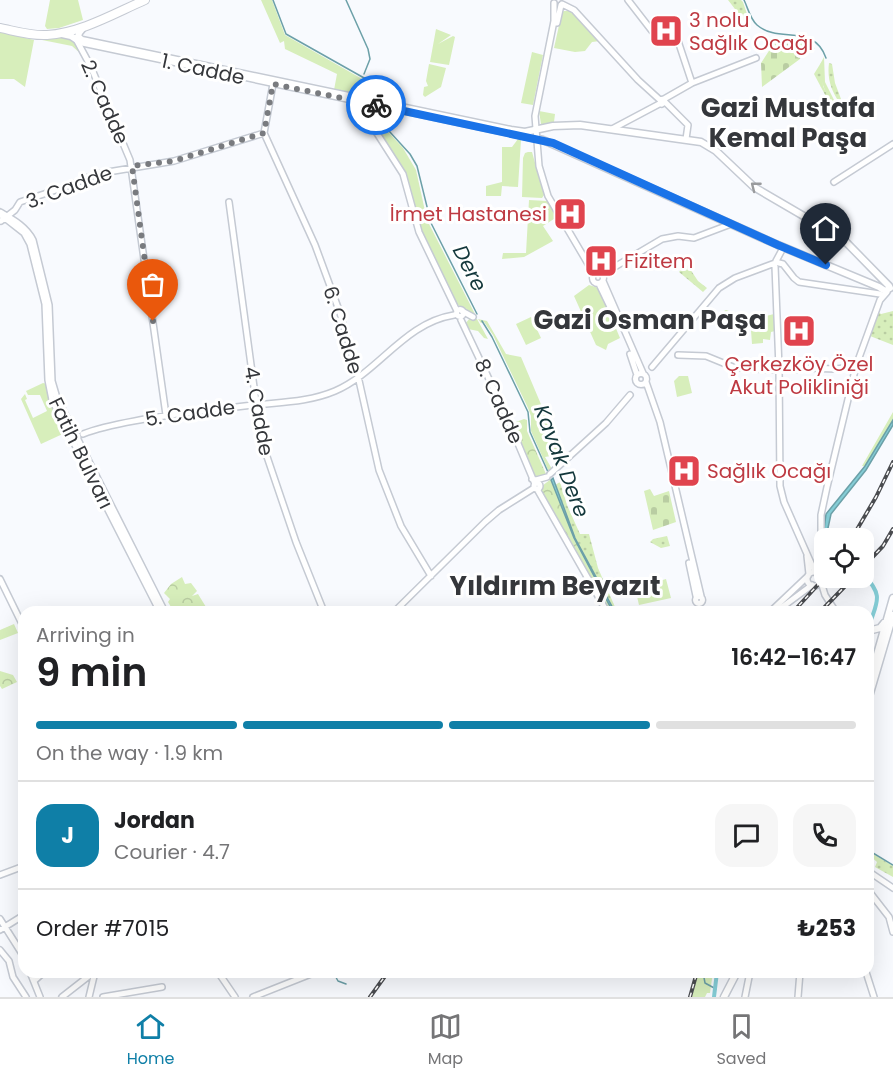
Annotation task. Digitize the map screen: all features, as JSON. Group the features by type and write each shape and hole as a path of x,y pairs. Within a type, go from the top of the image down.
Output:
{"highway":[{"path":"0,26 78,35 137,0"},
{"path":"0,26 35,35 78,35 145,0"}],"main road":[{"name":"1. Cadde","path":"78,35 273,84 378,104"},
{"name":"1. Cadde","path":"78,35 378,104 535,134"},
{"path":"535,134 549,126 580,124 686,139 707,145 754,187 843,239 881,277 888,289"},
{"path":"549,126 546,136 550,142"},
{"path":"535,134 730,225 888,289"},
{"path":"875,285 881,277"},
{"path":"874,677 891,615 893,598"},
{"path":"874,628 883,625 891,615"},
{"path":"874,631 885,634"},
{"path":"874,634 877,637 878,651"},
{"path":"874,665 885,634"},
{"path":"723,997 732,978"}],"street":[{"path":"628,0 653,32 678,41 692,83"},
{"path":"686,139 688,124 632,74 574,10 564,2 553,1 554,21 536,108 535,134 542,172 549,195 600,276 640,374 647,377 644,383 672,481 700,604"},
{"path":"550,142 543,145 535,134 539,106 564,2"},
{"name":"2. Cadde","path":"78,35 132,166 166,415"},
{"path":"610,129 622,125 692,83 756,58"},
{"path":"264,133 273,84"},
{"name":"8. Cadde","path":"355,100 403,174 419,232 461,315 536,485 604,606"},
{"path":"364,113 362,107 367,103"},
{"name":"3. Cadde","path":"6,217 15,210 20,202 96,174 132,166 174,161 264,133"},
{"name":"6. Cadde","path":"264,133 315,245 340,313 380,470 401,526 431,576"},
{"path":"834,182 893,144"},
{"name":"4. Cadde","path":"229,202 255,404 266,458 322,606"},
{"name":"Fatih Bulvarı","path":"6,217 29,233 33,240 48,302 53,384 60,406 162,606"},
{"name":"Fatih Bulvarı","path":"6,217 24,233 30,244 45,304 49,388 54,405 74,437"},
{"path":"600,276 661,238 678,236 694,238 730,225"},
{"path":"784,248 777,264 780,486 814,572"},
{"path":"777,264 799,282 888,289"},
{"path":"652,367 719,288 735,278 777,264"},
{"path":"821,528 821,515 854,377 875,313 883,294 888,289"},
{"name":"5. Cadde","path":"83,434 100,427 166,415 312,398 338,390 408,336 434,320 461,315"},
{"path":"678,355 706,356 733,367 779,370 844,368"},
{"path":"640,374 636,381 644,383"},
{"path":"400,606 485,522 549,475 606,423 630,395"},
{"path":"536,485 536,480 549,475"},
{"name":"Fatih Bulvarı","path":"123,533 157,606"},
{"path":"814,576 808,582 821,593 831,606"},
{"path":"777,606 814,576"},
{"path":"0,579 18,616"},
{"path":"784,606 812,585"},
{"path":"822,588 831,606"},
{"path":"0,876 18,868"},
{"path":"874,875 893,888"},
{"path":"874,898 889,917 893,932"},
{"path":"0,919 2,929 18,949"},
{"path":"2,929 18,919"},
{"path":"0,950 9,961 13,977 26,997"},
{"path":"33,978 40,997"},
{"path":"34,981 37,978"},
{"path":"60,997 85,978"},
{"path":"89,997 92,978"},
{"path":"222,978 233,995"},
{"path":"253,997 303,978"},
{"path":"745,997 749,978"},
{"path":"798,997 800,978"},
{"path":"868,978 874,997"},
{"path":"103,997 162,987"}],"green space":[{"path":"50,0 78,0 83,20 59,28 47,29 45,26"},
{"path":"261,0 272,0 285,35 371,84 376,91 377,98 334,90 337,74 285,49 284,41 280,43"},
{"path":"728,0 743,2 750,23 745,22"},
{"path":"564,11 570,11 600,41 592,42 585,51 575,52 554,48"},
{"path":"436,29 451,35 438,44 455,37 449,65 430,62"},
{"path":"0,32 34,40 25,87 14,79 0,79"},
{"path":"64,35 74,39 81,54 72,46 42,40 42,37"},
{"path":"778,37 790,43 812,43 815,49 803,47 800,59 762,87 761,63"},
{"path":"532,52 543,55 533,105 521,103"},
{"path":"824,57 825,82 836,104 832,105 821,75 821,62"},
{"path":"822,61 823,86 831,106 814,74"},
{"path":"829,63 832,64 835,83 841,99 839,102 830,84"},
{"path":"429,64 446,68 441,87 425,97 423,95 424,87 428,86 426,81"},
{"path":"366,104 375,106 378,121 403,148 416,170 427,220 475,314 468,313 456,303 419,232 408,186 363,107"},
{"path":"539,111 555,114 554,122 541,124"},
{"path":"518,139 521,140 518,187 502,186 501,196 486,196 486,186 502,182 502,147 512,147"},
{"path":"528,152 532,152 544,195 542,198 522,197 523,158"},
{"path":"529,200 547,201 557,217 543,226 553,241 524,257 502,259 503,253 526,253"},
{"path":"686,263 698,281 707,288 703,292 679,272"},
{"path":"589,285 599,288 620,338 608,344 606,350 596,345 574,296"},
{"path":"726,310 744,316 747,326 728,322 728,317 720,313"},
{"path":"893,311 893,345 870,336 878,312 881,314"},
{"path":"774,314 775,331 771,332 770,340 763,339 763,343 752,344 750,317"},
{"path":"531,317 541,338 526,345 516,324"},
{"path":"470,318 477,319 488,339 478,331 468,329 465,324"},
{"path":"478,319 487,321 506,354 521,357 562,454 545,457 552,469 549,472 531,431 531,416 528,408 493,335 484,322 481,323"},
{"path":"679,376 688,376 692,393 677,397 674,381"},
{"path":"43,383 47,384 67,432 41,444 21,399 25,394 27,399 25,400 33,418 47,411 40,395 28,395 26,391"},
{"path":"893,412 893,420 865,466 862,466"},
{"path":"527,420 527,431 546,474 536,478 513,428 517,426 516,422"},
{"path":"551,479 574,538 610,606 606,606 541,491 542,486"},
{"path":"560,482 580,534 589,534 598,568 615,606 612,606 575,538 555,485"},
{"path":"650,489 654,496 669,491 676,522 653,530 644,491"},
{"path":"667,536 670,546 661,548 650,542 653,539"},
{"path":"182,577 185,584 191,583 197,591 192,596 198,594 205,606 170,606 168,602 170,599 164,593 171,584"},
{"path":"666,579 671,598 639,605 635,588"},
{"path":"14,624 18,633 0,640 0,630"},
{"path":"0,671 13,675 17,682 2,689"},
{"path":"874,855 893,866 893,877 875,867 877,862"},
{"path":"697,978 712,978 710,993 707,993 705,997 692,997"}],"water":[{"path":"893,420 893,425 866,470 831,514 828,528 824,528 826,514 865,466"},
{"path":"553,478 575,538 612,606 574,538 551,480"}],"waterway":[{"path":"273,0 286,34 373,83 378,90 377,100"},
{"path":"346,0 368,49 370,59 364,74"},
{"path":"744,0 757,25 775,33 805,37 820,47 826,58"},
{"name":"Dere","path":"377,108 379,120 410,154 417,166 431,223 477,314"},
{"name":"Kavak Dere","path":"482,321 528,412 530,432 548,472"},
{"path":"874,588 877,595 874,613"},
{"path":"874,854 893,865"},
{"path":"336,978 346,984"},
{"path":"704,978 705,983 716,989"},
{"path":"714,997 716,978"}],"railway":[{"path":"858,528 893,462"},
{"path":"874,555 893,529"},
{"path":"798,606 815,588"},
{"path":"826,606 843,588"},
{"path":"370,997 384,978"},
{"path":"690,997 695,978"}],"way so far":[{"path":"153,321 132,166 174,161 264,133 273,84 376,105"}],"place":[{"name":"3 nolu Sağlık Ocağı","path":"666,31"},
{"name":"İrmet Hastanesi","path":"570,214"},
{"name":"Fizitem","path":"601,261"},
{"name":"Çerkezköy Özel Akut Polikliniği","path":"799,331"},
{"name":"Sağlık Ocağı","path":"684,471"}],"district":[{"name":"Gazi Mustafa Kemal Paşa","path":"788,123"},
{"name":"Gazi Osman Paşa","path":"650,320"},
{"name":"Yıldırım Beyazıt","path":"555,586"}],"route":[{"path":"376,105 539,138 826,265"}]}
